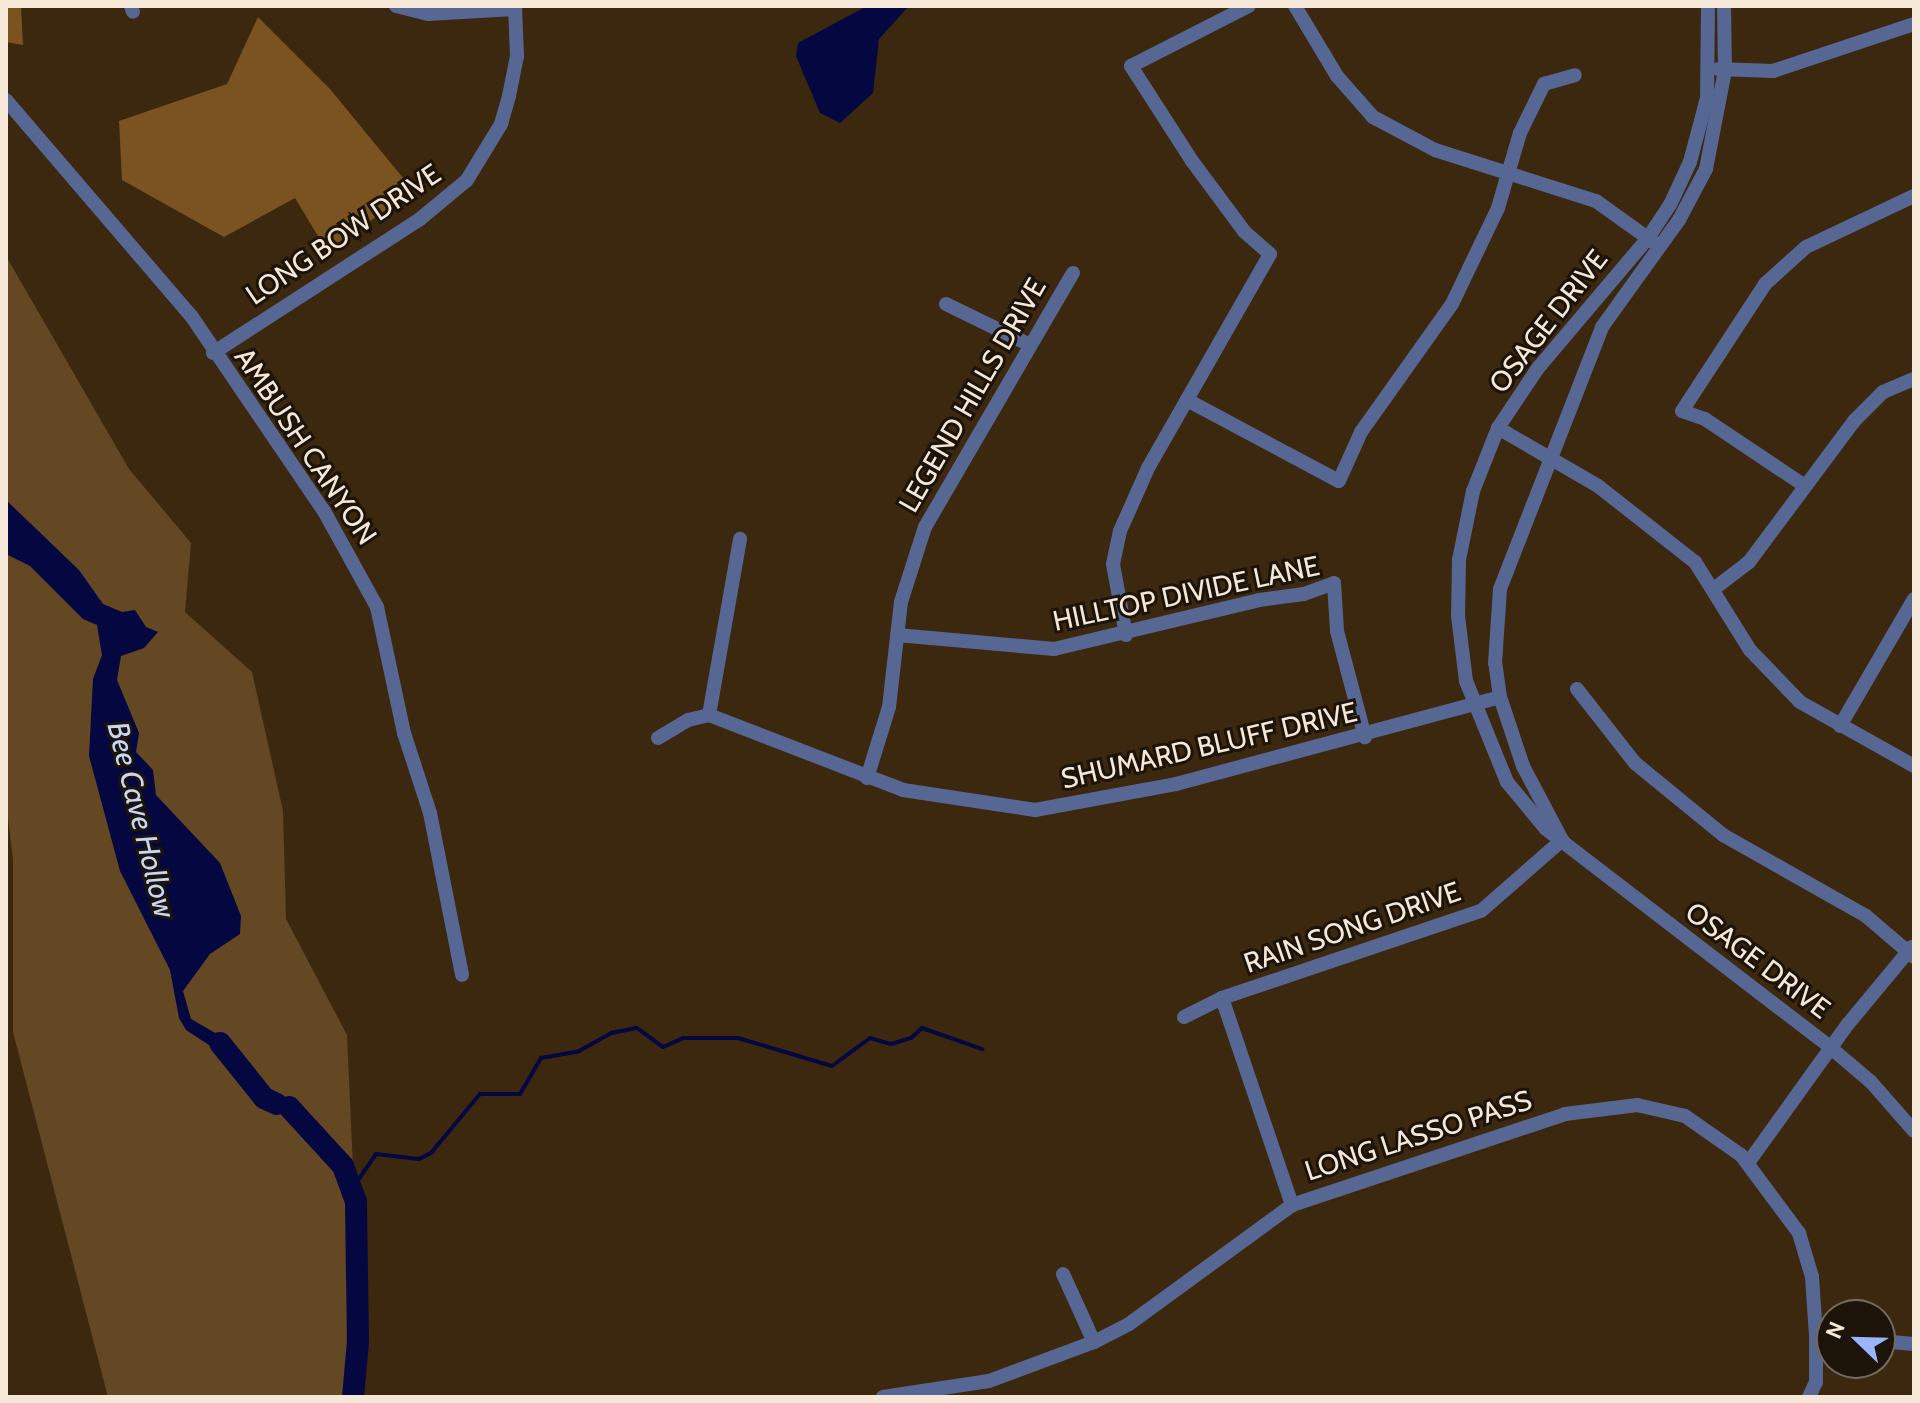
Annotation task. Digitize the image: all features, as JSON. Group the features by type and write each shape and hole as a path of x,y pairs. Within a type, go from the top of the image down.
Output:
{"street":[{"path":"396,6 428,14 515,8"},
{"path":"1126,635 1113,564 1120,531 1187,400 1270,254 1244,231 1192,161 1131,66 1249,6"},
{"path":"1295,6 1337,76 1373,117 1435,150 1596,201 1654,242"},
{"name":"OSAGE DRIVE","path":"1708,6 1710,68 1690,162 1654,242 1538,368 1498,428 1473,491 1459,560 1458,616 1471,704 1507,782 1533,816 1831,1048 1871,1082 1914,1131"},
{"name":"OSAGE DRIVE","path":"1562,840 1523,766 1500,697 1495,663 1500,589 1519,531 1554,461 1602,327 1654,242 1706,169 1725,70 1724,6"},
{"name":"LONG BOW DRIVE","path":"213,353 420,219 467,180 501,124 509,96 517,56 515,8"},
{"path":"1710,68 1773,71 1914,24"},
{"path":"1187,400 1339,481 1361,432 1452,304 1485,237 1544,84 1575,75"},
{"name":"AMBUSH CANYON","path":"6,100 192,317 213,353 324,511 377,607 404,733 430,813 462,975"},
{"path":"1805,486 1705,419 1682,411 1765,284 1806,247 1914,196"},
{"name":"LEGEND HILLS DRIVE","path":"867,778 889,707 901,602 925,527 1073,273"},
{"path":"946,304 1030,345"},
{"path":"1715,588 1749,562 1829,449 1863,411 1883,392 1914,379"},
{"path":"1498,428 1554,461 1695,562 1715,588 1750,650 1800,702 1914,766"},
{"path":"658,738 688,720 709,715 740,539"},
{"name":"HILLTOP DIVIDE LANE","path":"897,635 1054,649 1126,635 1259,600 1304,594 1334,583 1337,631 1365,737"},
{"path":"1840,726 1914,599"},
{"path":"1577,689 1635,763 1723,835 1866,916 1912,951 1831,1048 1748,1163"},
{"name":"SHUMARD BLUFF DRIVE","path":"709,715 903,790 1035,810 1118,798 1365,737 1500,697"},
{"name":"RAIN SONG DRIVE","path":"1184,1017 1222,998 1481,911 1562,840"},
{"path":"1222,998 1292,1205"},
{"name":"LONG LASSO PASS","path":"883,1397 989,1381 1094,1342 1129,1324 1292,1205 1565,1114 1637,1105 1685,1116 1748,1163 1799,1233 1812,1277 1816,1336"},
{"path":"1063,1274 1094,1342"}],"shaded area":[{"path":"6,6 21,6 23,45 6,42"},
{"path":"258,17 330,89 408,184 402,191 406,196 327,251 295,198 224,237 122,180 119,121 227,84"},
{"path":"6,256 129,469 191,543 185,612 252,672 283,811 286,919 347,1035 353,1168 345,1397 108,1397 13,1032 13,860 6,801"}],"water":[{"path":"867,6 909,6 879,39 873,93 840,123 820,113 796,56 798,43"},
{"path":"6,500 79,570 103,604 122,612 135,610 146,627 158,632 144,648 121,656 117,680 139,733 136,752 153,770 156,795 220,863 241,916 240,934 210,954 183,991 191,1019 231,1042 238,1064 186,1030 179,1018 170,970 120,871 89,756 93,679 102,655 97,625 83,619 30,566 6,554"}],"waterway":[{"path":"352,1189 376,1154 419,1159 431,1153 480,1094 520,1094 541,1058 579,1051 611,1033 637,1028 663,1047 683,1038 738,1038 832,1066 870,1038 891,1044 911,1038 922,1028 982,1049"},
{"name":"Bee Cave Hollow","path":"220,1043 264,1098 277,1104"},
{"name":"Bee Cave Hollow","path":"289,1107 343,1166 356,1202 358,1341 353,1397"}]}
